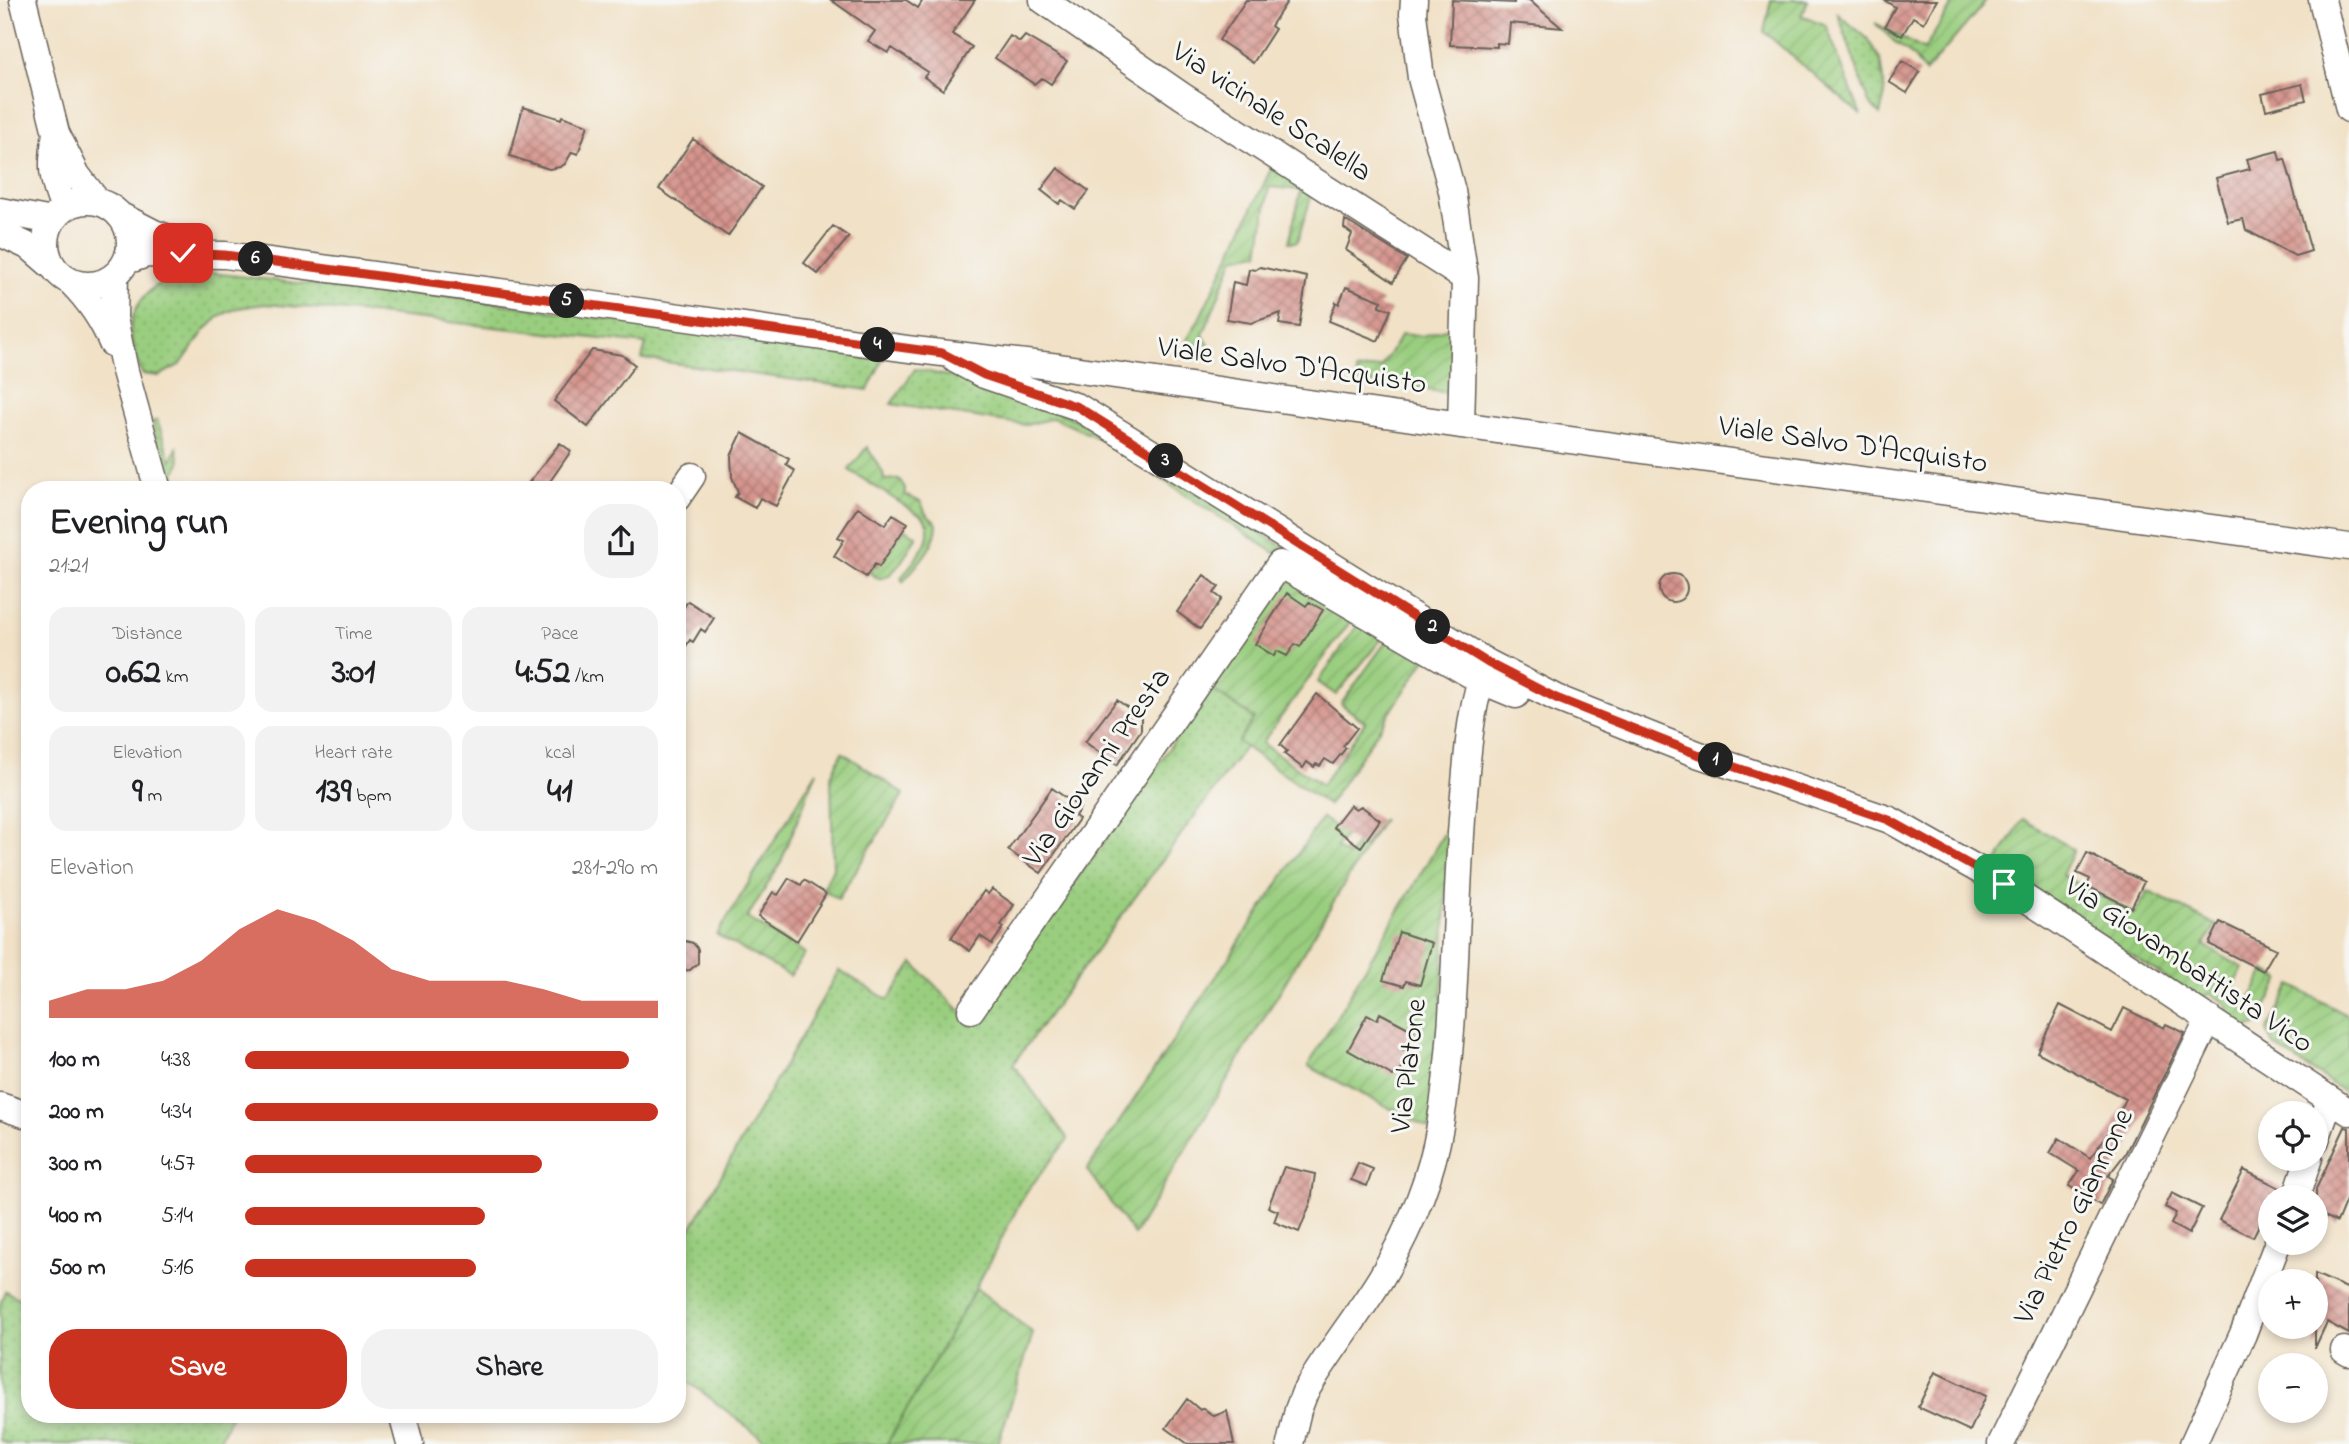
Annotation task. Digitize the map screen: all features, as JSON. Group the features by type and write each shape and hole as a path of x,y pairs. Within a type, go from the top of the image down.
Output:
{"street":[{"path":"23,0 57,133 77,175 126,225 130,237 130,249 120,268 114,318 125,371 156,481"},
{"name":"Via vicinale Scalella","path":"1044,0 1182,96 1465,278"},
{"path":"1414,0 1413,13 1422,78 1452,191 1465,278 1461,425"},
{"path":"2322,0 2349,109"},
{"path":"57,133 51,162 58,215"},
{"path":"108,208 85,201 58,215 47,232 47,255 61,274 93,285 105,281 120,268"},
{"name":"Viale Salvo D'Acquisto","path":"108,208 154,233 225,255"},
{"path":"0,211 58,215"},
{"path":"0,233 30,247 88,299 103,322 125,371"},
{"name":"Viale Salvo D'Acquisto","path":"120,268 147,254 225,255 1059,367 2349,547"},
{"name":"Via Giovambattista Vico","path":"942,353 984,375 1078,407 1484,671 1697,754 1889,820 2004,884 2339,1106"},
{"path":"1059,367 1062,391 1078,407"},
{"path":"686,485 692,476"},
{"name":"Via Giovanni Presta","path":"971,1010 1280,564 1484,671"},
{"name":"Via Platone","path":"1290,1444 1305,1392 1382,1276 1413,1217 1427,1180 1440,1128 1447,1070 1468,753 1484,671"},
{"name":"Via Pietro Giannone","path":"2001,1444 2208,1019"},
{"path":"0,1106 21,1113"},
{"path":"2328,1122 2339,1106"},
{"path":"2193,1444 2243,1334 2273,1255"},
{"path":"404,1423 410,1444"}],"green space":[{"path":"1771,0 1808,0 1801,15 1826,25 1861,115 1764,32"},
{"path":"1955,0 1987,0 1925,73 1913,56 1875,23 1924,50"},
{"path":"1838,14 1868,39 1880,59 1885,94 1880,115 1869,103"},
{"path":"1273,165 1314,188 1297,242 1289,242 1301,190 1269,187 1259,253 1234,258 1203,335 1218,361 1201,357 1186,342"},
{"path":"204,272 383,293 407,290 883,359 868,390 642,359 646,344 265,304 238,308 221,315 205,330 181,364 159,376 142,374 131,337 132,318 136,309 148,293 163,281 179,275"},
{"path":"1455,326 1451,393 1359,382 1356,371 1381,367 1402,334 1422,336"},
{"path":"915,369 980,383 1060,412 1097,431 1306,561 1295,566 1098,438 1054,418 1026,425 891,404"},
{"path":"157,420 171,461 177,448 180,462 172,481 169,481 152,422"},
{"path":"867,447 883,473 884,480 899,479 905,488 905,495 921,502 926,514 937,524 930,548 903,582 901,578 926,541 928,526 924,518 849,470"},
{"path":"904,528 917,536 896,569 885,577 875,577 869,572 875,564 878,566"},
{"path":"1287,578 1352,619 1262,743 1322,785 1365,722 1341,704 1388,639 1428,656 1328,805 1238,742 1254,718 1210,688"},
{"path":"1359,623 1384,636 1336,695 1318,682"},
{"path":"1210,688 1262,724 1013,1064 1068,1139 1024,1195 976,1288 887,1444 770,1444 686,1380 686,1237 839,970 888,1000 913,963 973,1024 1133,801"},
{"path":"842,752 904,794 838,899 823,889 833,868 831,776"},
{"path":"817,771 780,864 747,918 805,953 790,976 717,935"},
{"path":"1322,818 1346,834 1336,848 1348,856 1357,843 1364,847 1383,819 1134,1235 1087,1170"},
{"path":"2023,819 2074,850 2062,875 2135,914 2148,891 2216,925 2204,945 2243,968 2233,989 2250,999 2265,971 2281,979 2256,1025 2245,1029 2225,1017 2227,1004 2210,994 2197,998 1994,867"},
{"path":"1449,825 1441,1025 1430,1129 1308,1066"},
{"path":"2291,985 2349,1016 2349,1095 2273,1045 2267,1031"},
{"path":"976,1288 1033,1333 998,1444 887,1444"},
{"path":"5,1291 21,1299 21,1423 228,1423 218,1444 8,1444 0,1440 0,1305"}],"building":[{"path":"831,0 906,0 918,8 923,0 975,0 952,34 972,47 943,90 924,77 928,72 892,48 888,53 868,41 875,31"},
{"path":"1246,0 1288,0 1271,26 1275,29 1253,63 1219,40"},
{"path":"1452,0 1514,3 1514,0 1529,0 1562,28 1510,23 1508,44 1497,43 1497,47 1450,45"},
{"path":"1884,0 1937,0 1924,23 1913,17 1902,36 1885,26 1895,7"},
{"path":"1010,36 1020,42 1025,36 1067,61 1051,84 1042,78 1034,84 995,58"},
{"path":"1902,61 1920,72 1907,93 1889,82"},
{"path":"2302,84 2306,100 2266,110 2262,94"},
{"path":"523,107 588,125 578,154 572,152 565,164 549,169 510,156"},
{"path":"693,139 762,187 728,236 659,189"},
{"path":"2278,151 2280,160 2285,159 2311,251 2295,256 2246,230 2243,219 2228,222 2216,178 2250,169 2247,159"},
{"path":"1058,168 1089,191 1075,209 1062,200 1059,204 1041,190"},
{"path":"1345,220 1407,259 1393,282 1346,250 1352,234 1344,228"},
{"path":"833,226 849,237 818,274 804,263"},
{"path":"1260,267 1307,277 1299,327 1279,324 1281,313 1251,323 1227,319 1233,282 1246,285 1249,269"},
{"path":"1346,287 1382,301 1379,306 1391,310 1378,341 1329,321 1336,302 1339,304"},
{"path":"592,350 622,355 635,365 588,427 554,401"},
{"path":"742,433 789,459 786,465 795,471 776,506 760,498 755,508 735,497 738,492 732,477 731,456"},
{"path":"560,443 571,451 550,481 530,481"},
{"path":"858,507 885,525 893,514 908,523 879,567 875,564 866,577 834,556 844,540 838,537"},
{"path":"1673,574 1683,578 1687,588 1683,598 1673,602 1663,598 1659,588 1663,578"},
{"path":"1204,575 1219,587 1214,593 1222,599 1200,629 1177,612"},
{"path":"1287,593 1306,606 1309,602 1323,610 1300,647 1295,644 1287,656 1277,651 1274,656 1255,644"},
{"path":"688,601 714,618 705,632 701,629 693,642 690,640 686,646"},
{"path":"1317,694 1357,728 1333,764 1325,759 1320,766 1316,764 1314,767 1307,762 1303,768 1284,754 1287,751 1280,745"},
{"path":"1117,700 1141,717 1141,730 1117,765 1085,742"},
{"path":"1052,788 1080,808 1075,816 1079,819 1041,873 1008,850"},
{"path":"1350,805 1356,809 1361,806 1380,820 1361,847 1333,827"},
{"path":"2087,853 2144,882 2131,908 2087,886 2090,879 2077,873"},
{"path":"789,878 801,885 804,880 826,894 797,941 758,916 773,892 778,895"},
{"path":"992,889 1014,905 992,944 980,936 970,951 951,938 984,891 988,894"},
{"path":"2220,922 2276,949 2263,971 2209,944"},
{"path":"1399,932 1432,943 1420,985 1406,981 1404,986 1383,980"},
{"path":"686,941 693,943 698,949 698,963 686,970"},
{"path":"2060,1005 2112,1032 2124,1008 2164,1028 2166,1024 2185,1033 2125,1154 2108,1176 2113,1179 2100,1205 2069,1186 2079,1171 2050,1153 2059,1138 2090,1158 2110,1131 2126,1099 2037,1052"},
{"path":"1380,1013 1414,1031 1403,1050 1410,1054 1399,1074 1396,1072 1393,1076 1348,1050 1367,1015 1377,1020"},
{"path":"2345,1127 2349,1128 2349,1193 2337,1222 2328,1218 2328,1185 2318,1185 2324,1171 2328,1171 2328,1163"},
{"path":"1358,1163 1373,1169 1367,1186 1351,1180"},
{"path":"1284,1167 1315,1174 1311,1202 1299,1232 1274,1222 1278,1211 1268,1207"},
{"path":"2244,1170 2274,1185 2258,1185 2258,1227 2253,1237 2219,1220"},
{"path":"2172,1193 2202,1208 2189,1234 2171,1224 2176,1213 2165,1207"},
{"path":"2328,1280 2349,1289 2349,1334 2328,1323"},
{"path":"1935,1372 1986,1396 1970,1431 1918,1407"},
{"path":"1187,1399 1200,1410 1203,1408 1214,1416 1227,1411 1234,1444 1188,1444 1166,1428"}],"route":[{"path":"183,253 225,255 942,353 984,375 1078,407 1488,663 1556,698 1697,754 1889,820 2004,884"}]}
